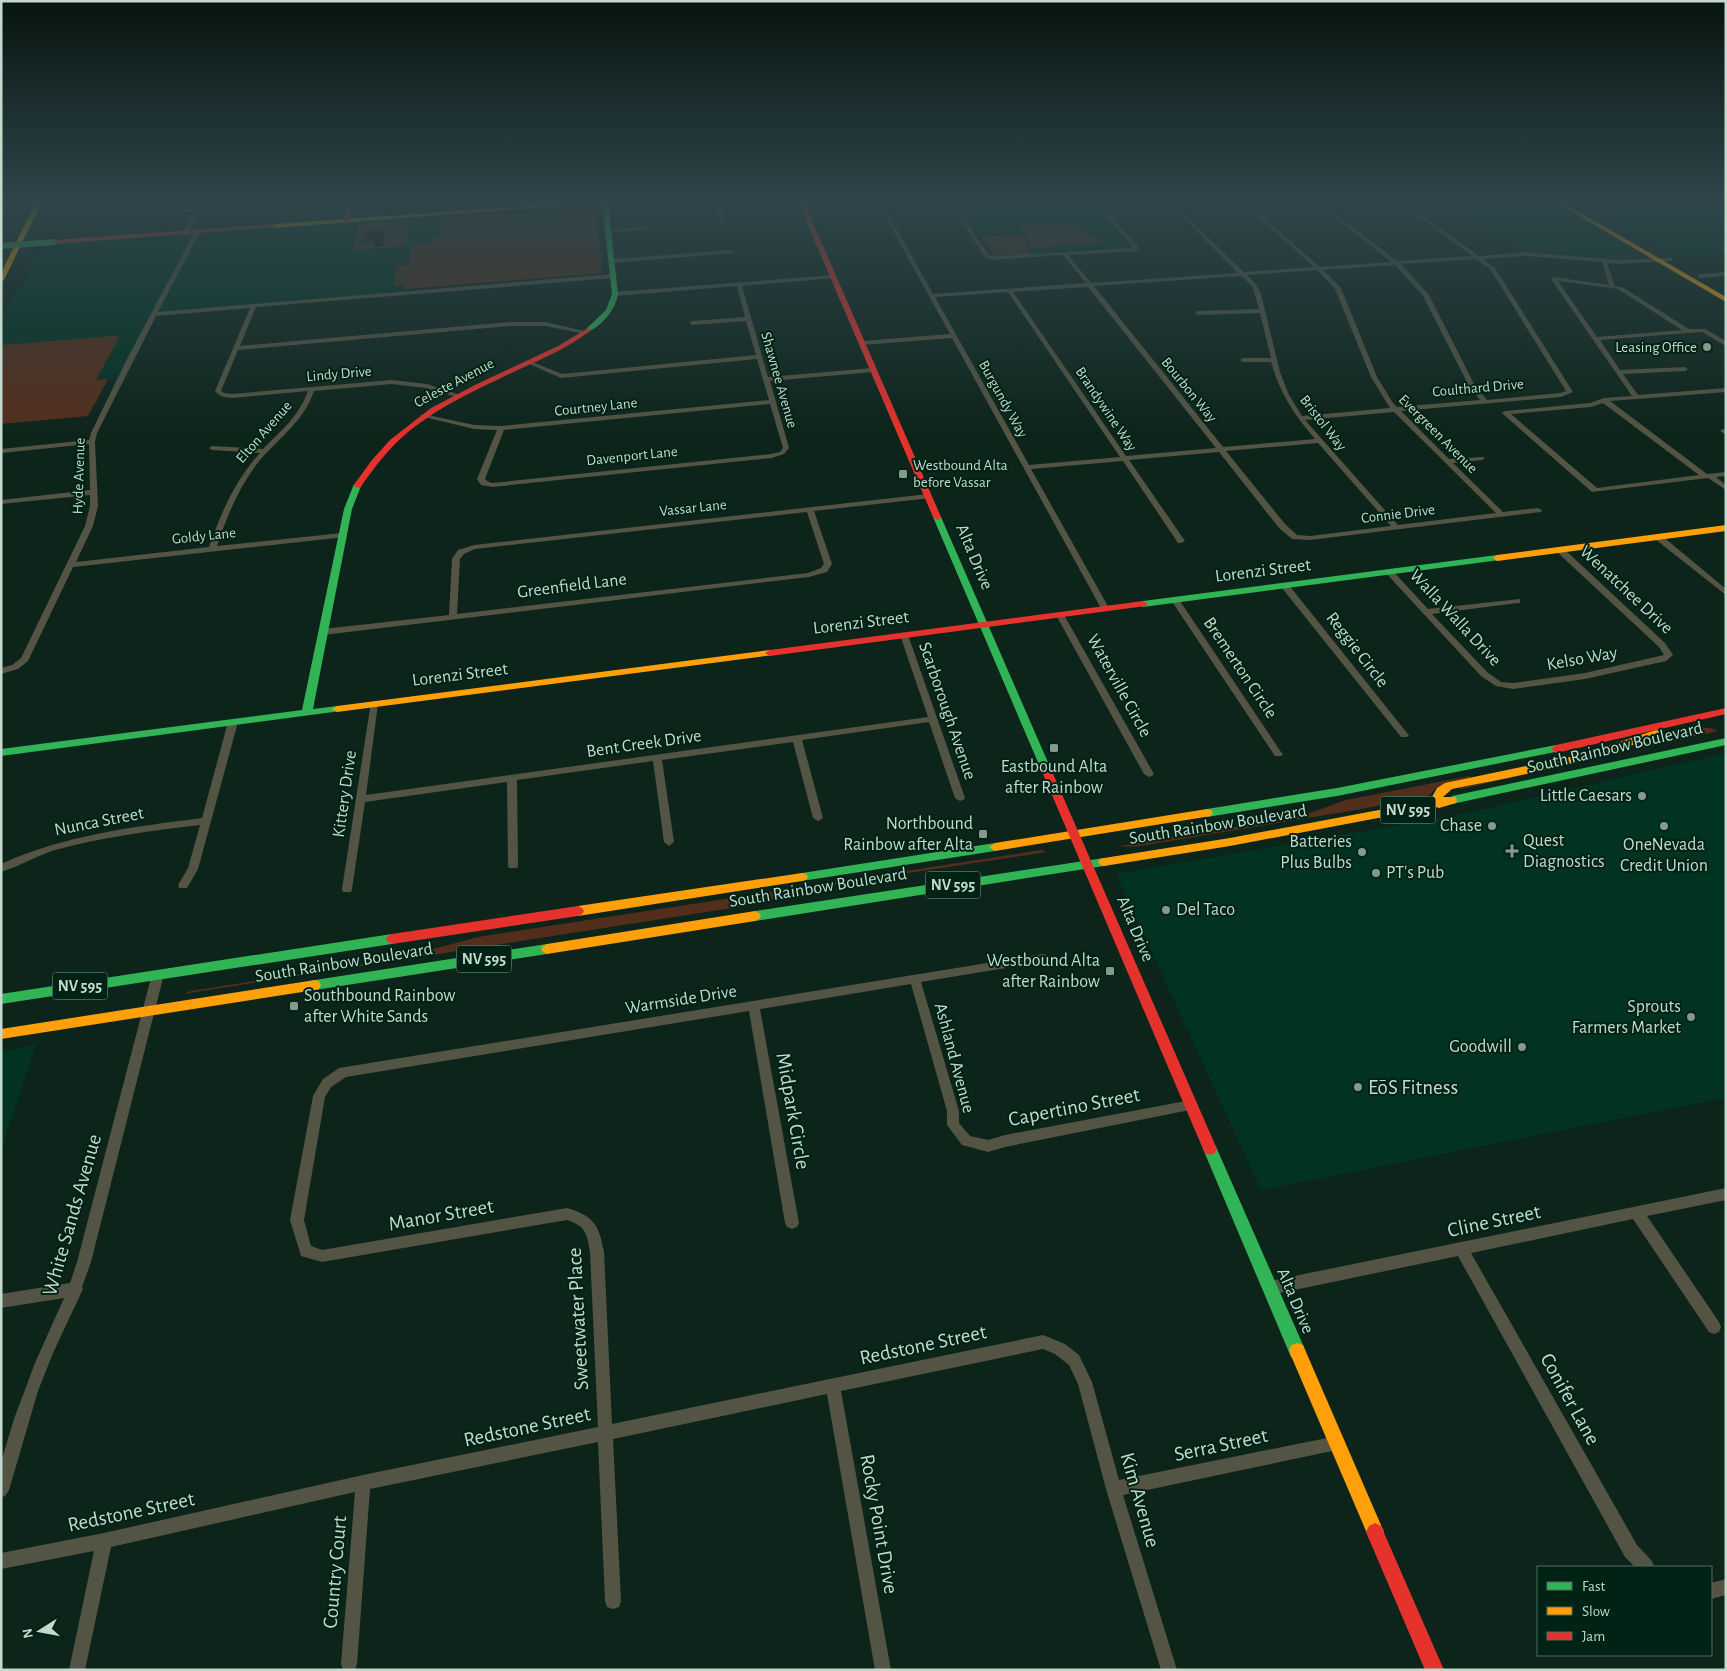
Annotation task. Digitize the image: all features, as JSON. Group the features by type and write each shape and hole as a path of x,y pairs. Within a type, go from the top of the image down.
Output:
{"main road":[{"name":"Celeste Avenue","path":"307,713 342,535 352,494 367,469 394,438 423,416 457,396 586,332 608,313 615,294 614,280"},
{"name":"Alta Drive","path":"834,280 1435,1670"},
{"path":"1691,280 1726,300"},
{"path":"1707,280 1726,291"},
{"name":"Lorenzi Street","path":"1,753 1726,528"},
{"name":"South Rainbow Boulevard","path":"1,999 1075,835 1347,790 1462,768 1682,720 1723,714"},
{"path":"1439,804 1437,797 1441,791 1449,786 1604,753 1631,745 1682,720"},
{"name":"South Rainbow Boulevard","path":"1,1034 1282,833 1439,804 1726,741"}],"street":[{"name":"Hyde Avenue","path":"1,670 15,667 25,659 91,522 94,506 92,442 100,416 172,280"},
{"path":"154,314 565,280"},
{"path":"615,294 798,280"},
{"name":"Burgundy Way","path":"922,280 1105,608"},
{"name":"Bourbon Way","path":"1085,280 1282,526 1298,538"},
{"path":"931,296 1159,280"},
{"name":"Bristol Way","path":"1249,280 1254,285 1262,311 1281,385 1300,418 1396,528"},
{"name":"Evergreen Avenue","path":"1331,280 1342,294 1374,377 1394,410 1501,514"},
{"path":"1413,280 1426,295 1471,384 1485,402"},
{"name":"Coulthard Drive","path":"1300,418 1569,393 1569,390 1500,280"},
{"path":"1555,280 1636,397"},
{"path":"1562,280 1620,288 1688,331"},
{"path":"1610,280 1612,286"},
{"name":"Shawnee Avenue","path":"739,285 786,448 782,453"},
{"name":"Brandywine Way","path":"1010,290 1181,541"},
{"path":"254,305 237,348 511,324 545,324 586,332"},
{"path":"1198,313 1262,311"},
{"path":"692,323 749,319"},
{"path":"1596,339 1703,330 1726,344"},
{"path":"862,343 953,336"},
{"name":"Lindy Drive","path":"237,348 218,391 222,395 232,396 392,382 427,386 457,396"},
{"path":"528,362 561,376 760,357"},
{"path":"1243,360 1275,360"},
{"path":"1618,372 1685,369"},
{"path":"766,379 873,370"},
{"name":"Elton Avenue","path":"212,549 228,503 237,488 265,451 302,414 312,388"},
{"path":"1726,390 1604,400 1591,405 1505,413 1595,490 1726,474"},
{"path":"1604,400 1726,488"},
{"name":"Courtney Lane","path":"423,416 474,427 501,428 773,402"},
{"name":"Davenport Lane","path":"501,428 485,471 480,479 484,483 500,485 772,456 782,453"},
{"path":"1027,467 1319,441"},
{"path":"1,451 92,442"},
{"path":"212,448 265,451"},
{"path":"1446,461 1482,458"},
{"path":"1,502 94,492"},
{"name":"Vassar Lane","path":"453,616 456,559 461,552 487,545 928,496"},
{"name":"Greenfield Lane","path":"323,632 810,574 824,570 828,564 810,509"},
{"name":"Connie Drive","path":"1298,538 1538,510"},
{"name":"Goldy Lane","path":"69,565 342,535"},
{"path":"1658,537 1726,594"},
{"name":"Wenatchee Drive","path":"1560,550 1662,645 1669,654"},
{"name":"Walla Walla Drive","path":"1390,572 1484,674 1499,684"},
{"name":"Reggie Circle","path":"1286,586 1404,735"},
{"name":"Bremerton Circle","path":"1175,600 1278,754"},
{"path":"1427,612 1518,601"},
{"name":"Waterville Circle","path":"1060,615 1149,774"},
{"name":"Scarborough Avenue","path":"904,635 960,798"},
{"name":"Kelso Way","path":"1499,684 1513,686 1585,676 1660,660 1666,658 1669,654"},
{"name":"Kittery Drive","path":"347,889 374,704"},
{"name":"Bent Creek Drive","path":"361,799 932,720"},
{"path":"183,885 193,869 233,722"},
{"path":"796,738 818,818"},
{"path":"657,759 669,842"},
{"path":"512,779 513,866"},
{"name":"Nunca Street","path":"1,868 19,859 67,842 118,832 207,821"},
{"name":"Warmside Drive","path":"306,1251 297,1220 319,1096 327,1083 343,1072 1043,958"},
{"name":"White Sands Avenue","path":"1,1490 35,1378 76,1289 158,974"},
{"name":"Ashland Avenue","path":"914,980 953,1111 953,1125 966,1141"},
{"name":"Midpark Circle","path":"754,1006 792,1222"},
{"name":"Capertino Street","path":"966,1141 988,1146 1005,1141 1191,1105"},
{"name":"Cline Street","path":"1270,1288 1726,1194"},
{"path":"1636,1212 1714,1327"},
{"name":"Manor Street","path":"306,1251 322,1256 567,1214 582,1218"},
{"name":"Sweetwater Place","path":"582,1218 593,1231 597,1252 613,1601"},
{"name":"Conifer Lane","path":"1462,1248 1631,1551 1645,1566"},
{"path":"1,1301 76,1289"},
{"name":"Redstone Street","path":"1,1561 104,1541 364,1483 1043,1342 1060,1349"},
{"name":"Kim Avenue","path":"1060,1349 1074,1360 1085,1382 1114,1489 1168,1670"},
{"name":"Rocky Point Drive","path":"833,1385 883,1670"},
{"name":"Serra Street","path":"1114,1489 1338,1443"},
{"name":"Country Court","path":"349,1664 364,1483"},
{"path":"77,1670 104,1541"},
{"path":"1712,1591 1726,1587"}],"shaded area":[{"path":"25,280 406,280 404,293 154,314 120,378 1,389 1,317"},
{"path":"516,280 405,289 405,285 394,286 394,282 406,281 394,281"},
{"path":"119,337 118,340 96,380 108,379 88,416 1,424 1,345"},
{"path":"1693,727 1711,728 1718,731 1633,750"},
{"path":"1726,753 1726,1098 1261,1190 1116,874 1462,814"},
{"path":"1596,758 1461,789 1459,788"},
{"path":"1471,777 1437,787 1430,795 1362,809 1134,847 1119,846 1278,820 1307,814 1346,800"},
{"path":"1042,850 1047,852 815,887 745,906 183,994 191,991 396,959 478,937"},
{"path":"36,1045 34,1051 1,1151 1,1051"}],"traffic: fast":[{"path":"588,330 602,319 612,305 615,294 613,280"},
{"path":"307,713 348,509 357,486"},
{"path":"937,517 1045,767"},
{"path":"1143,604 1497,558"},
{"path":"1,753 337,709"},
{"path":"1452,800 1726,741"},
{"path":"1207,813 1337,792 1556,749"},
{"path":"802,877 995,847"},
{"path":"755,916 1104,862"},
{"path":"1,999 392,939"},
{"path":"315,985 547,949"},
{"path":"1210,1149 1297,1351"}],"traffic: slow":[{"path":"1692,280 1726,300"},
{"path":"1497,558 1726,528"},
{"path":"337,709 770,653"},
{"path":"1439,804 1437,797 1441,791 1449,786 1580,758 1631,743 1656,733"},
{"path":"1104,862 1230,842 1452,800"},
{"path":"995,847 1207,813"},
{"path":"578,911 802,877"},
{"path":"547,949 755,916"},
{"path":"1,1034 315,985"},
{"path":"1297,1351 1375,1532"}],"traffic: jam":[{"path":"835,280 937,517"},
{"path":"357,486 374,462 393,441 413,424 456,397 560,347 588,330"},
{"path":"770,653 1143,604"},
{"path":"1556,749 1726,711"},
{"path":"1045,767 1210,1149"},
{"path":"392,939 578,911"},
{"path":"1375,1532 1435,1670"}],"place":[{"name":"Leasing Office","path":"1707,347"},
{"name":"Westbound Alta before Vassar","path":"903,474"},
{"name":"Eastbound Alta after Rainbow","path":"1054,748"},
{"name":"Little Caesars","path":"1642,796"},
{"name":"Chase","path":"1492,826"},
{"name":"OneNevada Credit Union","path":"1664,826"},
{"name":"Northbound Rainbow after Alta","path":"983,834"},
{"name":"Quest Diagnostics","path":"1512,851"},
{"name":"Batteries Plus Bulbs","path":"1362,852"},
{"name":"PT's Pub","path":"1376,873"},
{"name":"Del Taco","path":"1166,910"},
{"name":"Westbound Alta after Rainbow","path":"1110,971"},
{"name":"Southbound Rainbow after White Sands","path":"294,1006"},
{"name":"Sprouts Farmers Market","path":"1691,1017"},
{"name":"Goodwill","path":"1522,1047"},
{"name":"EōS Fitness","path":"1358,1087"}]}
